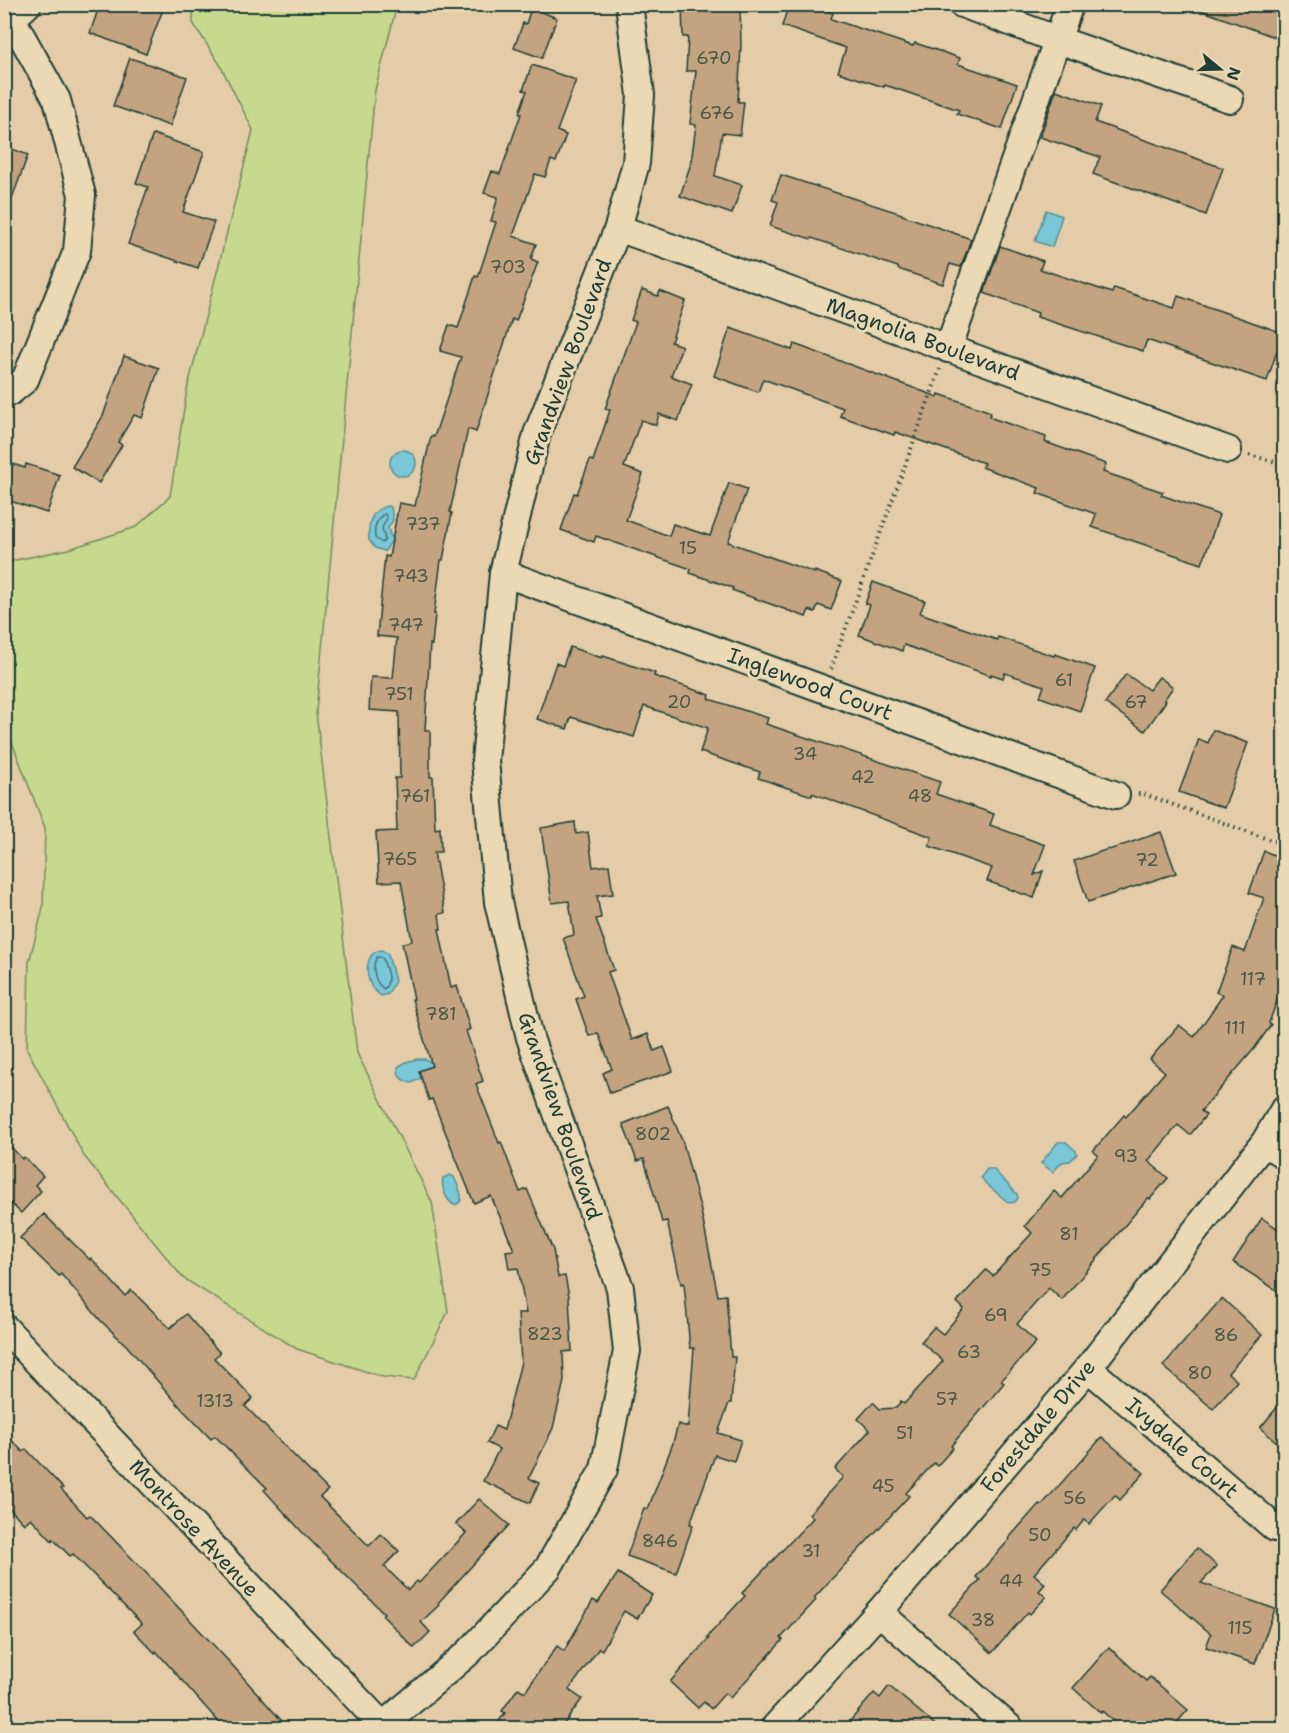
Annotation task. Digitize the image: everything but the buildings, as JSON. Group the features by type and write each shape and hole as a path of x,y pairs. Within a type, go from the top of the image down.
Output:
{"street":[{"name":"Grandview Boulevard","path":"382,1728 469,1652 548,1568 604,1469 627,1352 620,1288 530,1038 498,902 486,761 504,573 537,434 618,228 636,163 640,95 629,4"},
{"path":"962,4 1058,40 1230,99"},
{"path":"948,349 1070,4"},
{"path":"4,392 10,392 25,380 73,261 77,250 82,195 57,100 15,12"},
{"name":"Magnolia Boulevard","path":"618,228 1228,450"},
{"name":"Inglewood Court","path":"504,573 1116,795"},
{"name":"Forestdale Drive","path":"774,1728 879,1612 1274,1149 1284,1109"},
{"name":"Montrose Avenue","path":"4,1327 382,1728"},
{"name":"Ivydale Court","path":"1088,1368 1275,1528"},
{"path":"879,1612 1010,1728"}],"path":[{"path":"824,689 948,349"},
{"path":"1228,450 1284,464"},
{"path":"1116,795 1144,794 1284,845"}],"green space":[{"path":"193,5 397,5 375,90 316,712 357,1053 432,1202 448,1312 414,1380 383,1377 297,1349 183,1278 84,1156 27,1049 29,962 43,908 45,828 5,724 5,580 11,561 69,549 136,527 170,496 187,390 253,130 219,63 193,23"}],"water":[{"path":"1046,210 1062,216 1052,247 1035,241"},
{"path":"403,450 412,454 416,463 412,472 403,476 394,472 390,463 394,454"},
{"path":"387,506 391,507 393,520 388,528 392,540 385,551 375,548 369,540 369,529 371,519 377,511"},
{"path":"381,950 388,954 395,981 388,994 381,996 371,986 367,970 369,959"},
{"path":"417,1059 425,1059 431,1063 431,1067 419,1071 421,1078 412,1083 403,1080 398,1067"},
{"path":"1058,1142 1066,1142 1077,1154 1070,1161 1062,1162 1053,1172 1041,1163"},
{"path":"987,1169 993,1169 1017,1194 1018,1198 1015,1202 1009,1203 986,1184 981,1177"},
{"path":"450,1175 454,1177 461,1194 460,1201 454,1205 443,1190 443,1178"}]}
